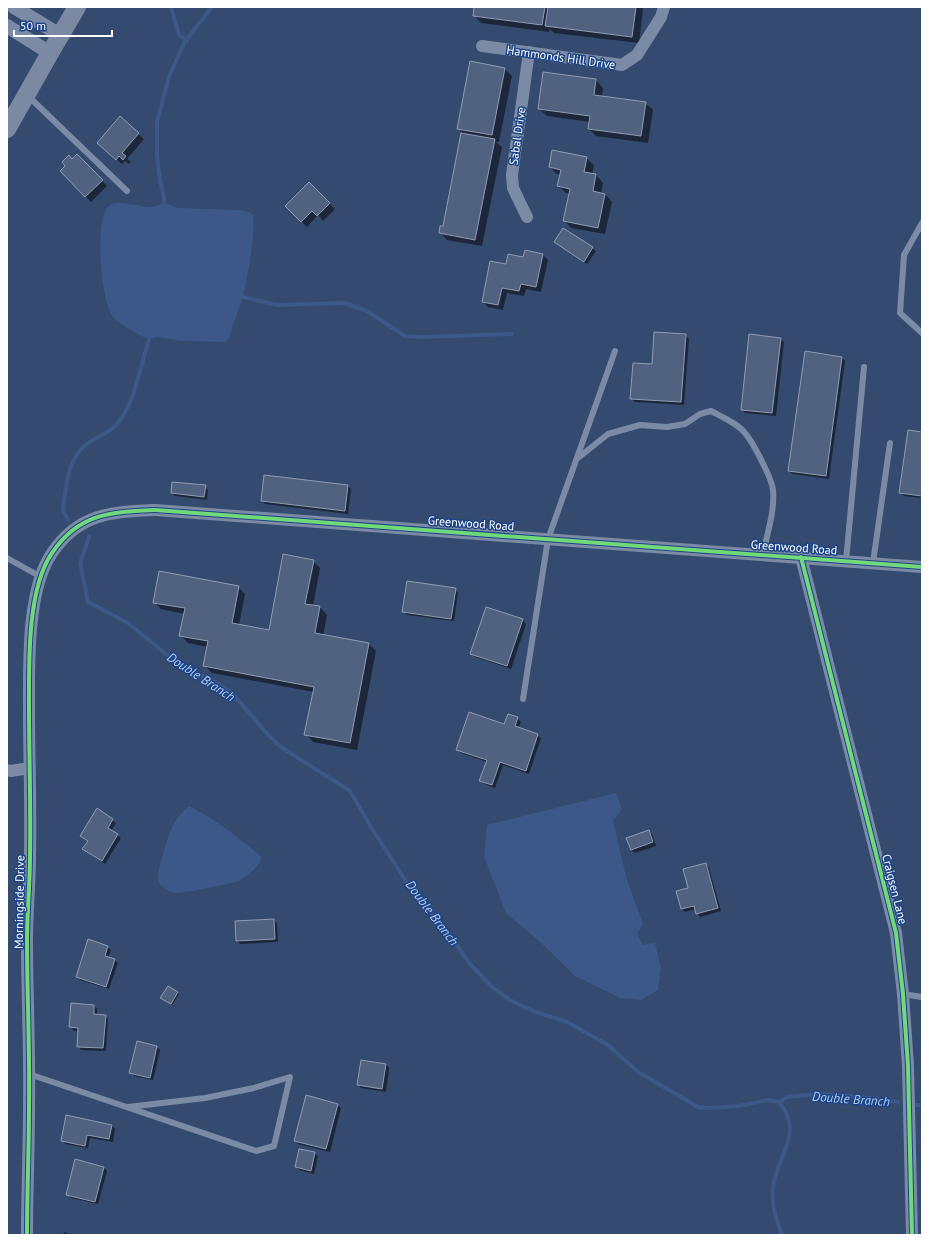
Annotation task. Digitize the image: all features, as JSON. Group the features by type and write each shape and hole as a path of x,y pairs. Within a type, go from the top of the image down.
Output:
{"main road":[{"path":"7,129 60,35 78,7"}],"street":[{"path":"14,7 60,35"},
{"name":"Hammonds Hill Drive","path":"482,46 622,65 637,55 661,17 664,7"},
{"path":"7,26 50,53"},
{"name":"Sabal Drive","path":"527,217 514,188 512,175 528,52"},
{"name":"Greenwood Road","path":"42,574 52,553 62,540 77,527 95,517 118,512 155,510 922,567"},
{"name":"Craigsen Lane","path":"801,557 896,933 903,994 908,1066 912,1235"},
{"name":"Morningside Drive","path":"26,1235 29,1074 27,939 30,854 29,655 34,602 42,574"},
{"path":"7,770 11,771 29,768"}],"lane":[{"path":"26,95 127,191"},
{"path":"922,223 904,255 900,313 922,333"},
{"path":"523,699 548,539 615,351"},
{"path":"846,561 864,367"},
{"path":"577,458 608,434 640,425 667,428 685,424 700,414 711,411 745,432 769,475 773,490 772,508 763,554"},
{"path":"873,563 890,443"},
{"path":"7,558 42,574"},
{"path":"903,994 922,997"},
{"path":"29,1074 256,1151 274,1146 290,1077 254,1088 205,1098 128,1107"}],"water":[{"path":"164,202 177,208 240,210 252,214 254,228 249,267 241,301 229,338 225,342 184,341 156,337 149,340 125,327 113,317 109,309 102,278 100,241 105,212 110,205 114,203 153,207"},
{"path":"616,793 622,809 613,821 627,880 643,924 637,934 643,945 655,943 661,968 658,990 641,1000 620,998 575,976 539,941 506,913 484,857 487,825"},
{"path":"189,806 236,836 262,857 253,871 239,881 186,892 173,893 161,886 158,877 168,839 176,820"}],"building":[{"path":"474,7 545,7 542,25 473,16"},
{"path":"548,7 636,7 632,37 545,26"},
{"path":"470,61 505,68 492,135 457,129"},
{"path":"543,72 596,79 594,95 646,102 641,136 588,129 590,116 538,109"},
{"path":"120,116 139,133 122,153 126,156 123,160 119,156 116,160 97,143"},
{"path":"461,133 495,139 475,240 439,233 440,226 443,226"},
{"path":"552,150 587,157 584,172 596,174 593,191 605,194 598,228 563,221 570,189 557,186 561,170 549,167"},
{"path":"77,154 103,180 85,197 60,171 65,166 62,162 69,155 72,159"},
{"path":"309,182 330,203 317,216 312,211 301,222 285,206"},
{"path":"563,228 593,247 584,262 554,242"},
{"path":"525,250 543,254 536,287 521,284 519,291 502,288 498,305 482,302 490,261 506,264 508,254 523,257"},
{"path":"654,332 686,334 681,402 630,399 633,363 652,364"},
{"path":"749,334 781,338 772,413 741,410"},
{"path":"805,351 842,357 826,476 788,471"},
{"path":"908,430 922,432 922,496 899,493"},
{"path":"264,475 348,485 345,511 261,501"},
{"path":"172,482 206,485 204,497 171,493"},
{"path":"283,554 314,560 305,604 320,606 315,633 369,643 350,743 304,735 314,687 203,666 208,641 179,636 185,608 153,603 159,571 239,586 232,623 269,630"},
{"path":"407,581 456,588 451,619 402,612"},
{"path":"486,607 523,619 507,666 470,654"},
{"path":"469,712 504,724 508,714 518,717 515,726 538,734 526,771 500,762 492,785 479,781 487,760 456,750"},
{"path":"97,808 113,819 108,828 118,834 102,861 82,849 88,841 80,836"},
{"path":"649,830 653,842 631,850 626,838"},
{"path":"706,863 718,908 696,914 694,906 681,909 676,891 688,888 683,869"},
{"path":"274,919 275,939 236,941 235,921"},
{"path":"88,939 108,946 105,956 115,959 106,987 76,977"},
{"path":"168,986 178,992 171,1004 160,998"},
{"path":"71,1003 94,1005 94,1014 106,1015 103,1048 77,1047 78,1028 69,1027"},
{"path":"137,1041 157,1046 150,1078 129,1073"},
{"path":"361,1060 386,1064 382,1089 357,1085"},
{"path":"306,1095 338,1104 326,1149 294,1141"},
{"path":"66,1115 112,1125 109,1139 87,1135 85,1146 61,1141"},
{"path":"299,1149 315,1152 311,1171 295,1167"},
{"path":"75,1159 104,1167 95,1202 66,1195"}],"waterway":[{"name":"Double Branch","path":"171,7 179,35 187,41"},
{"name":"Double Branch","path":"164,202 157,156 157,122 169,77 184,43 212,7"},
{"path":"243,297 277,305 344,303 367,311 405,336 421,337 512,334"},
{"name":"Double Branch","path":"68,520 63,511 69,471 73,462 84,446 114,427 128,408 149,340"},
{"name":"Double Branch","path":"89,537 80,563 88,602 128,623 177,663 218,684 233,694 268,735 281,747 350,791 371,827 415,895 444,927 470,964 491,986 510,1000 533,1011 567,1022 608,1045 638,1072 698,1107 710,1108 739,1106 768,1100 779,1102 787,1097 818,1094 861,1097 898,1102"},
{"path":"779,1102 786,1113 790,1124 790,1134 775,1176 773,1187 774,1211 782,1235"},
{"name":"Double Branch","path":"916,1105 922,1105"}],"cycle path":[{"path":"27,1235 29,1085 27,919 30,866 29,669 31,627 38,586 44,568 52,553 62,540 73,530 85,522 97,517 124,512 155,510 922,567"},
{"path":"801,557 896,933 903,994 908,1066 912,1235"}]}
